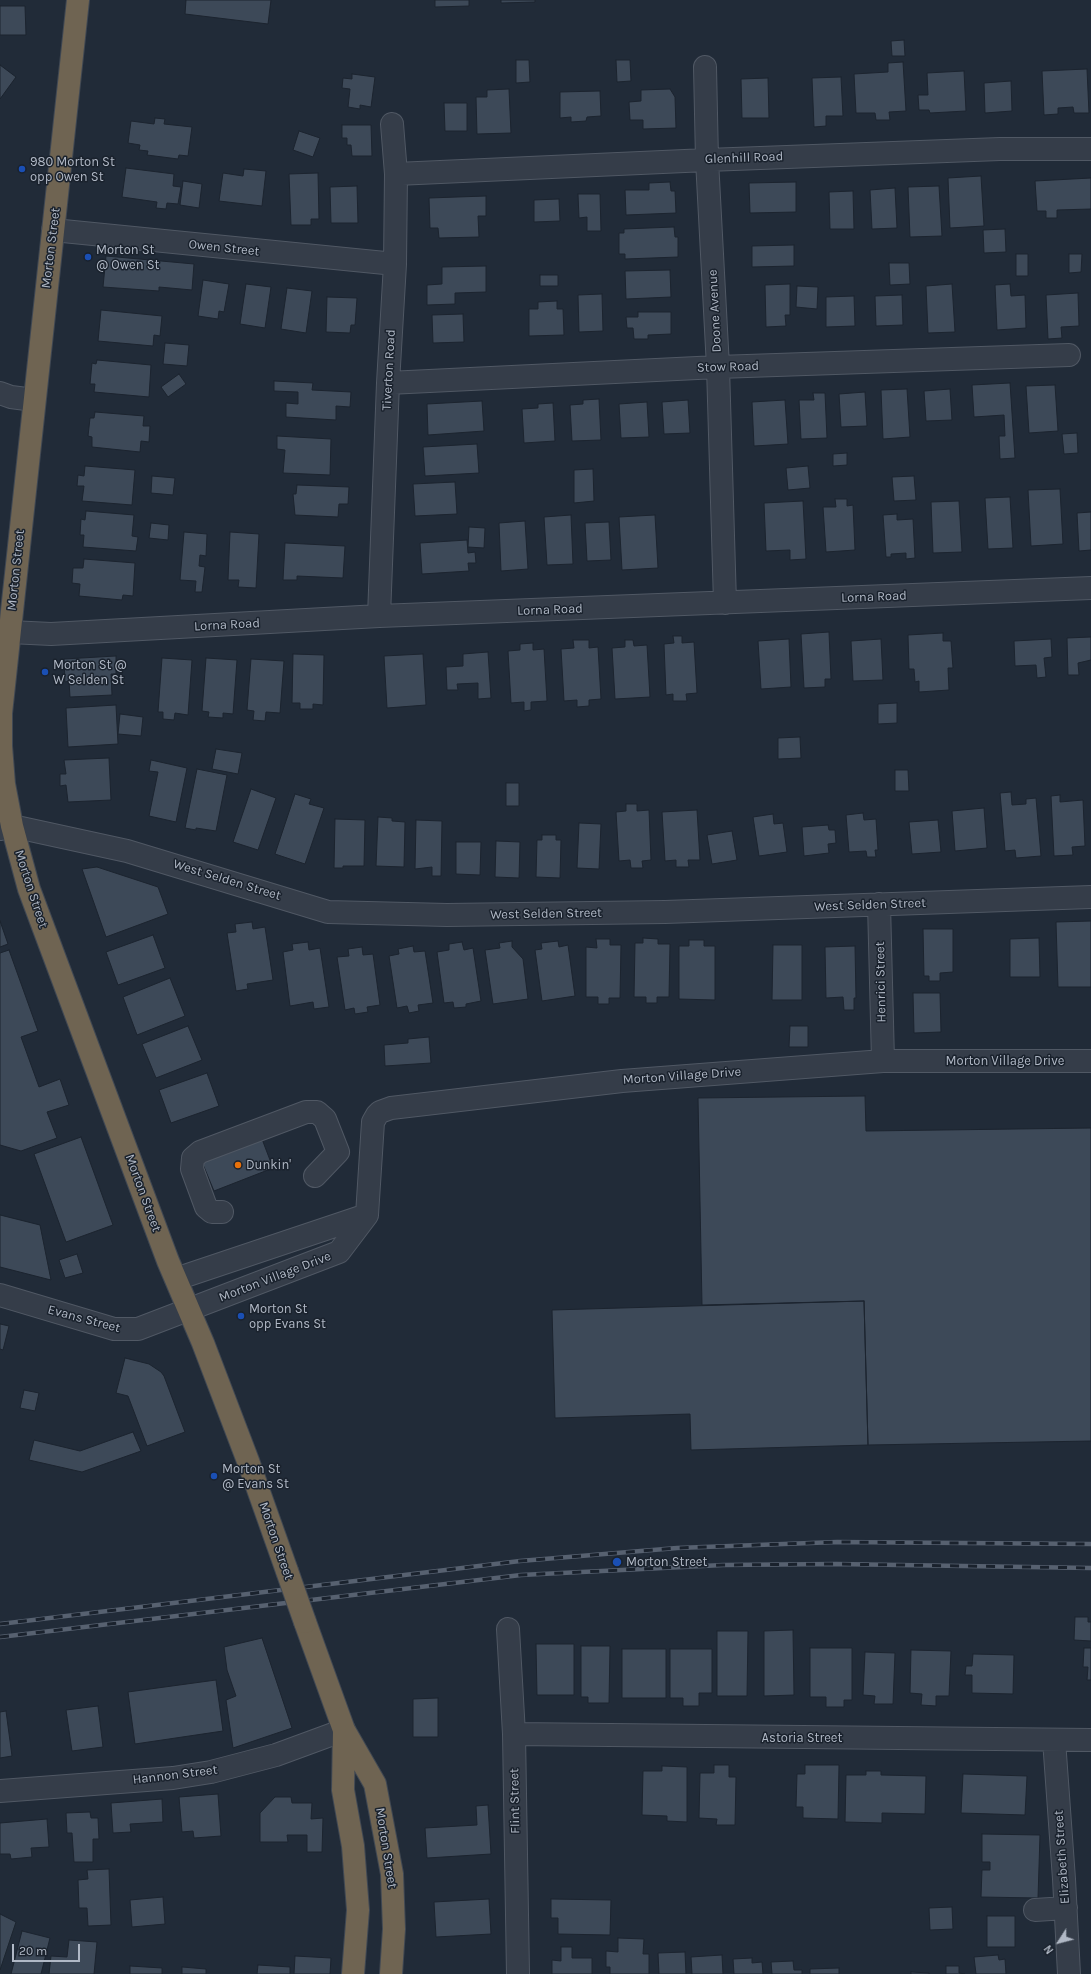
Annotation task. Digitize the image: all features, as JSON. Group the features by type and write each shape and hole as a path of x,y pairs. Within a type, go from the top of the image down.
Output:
{"highway":[{"name":"Morton Street","path":"78,0 34,400 1,723 1,767 6,828 165,1254 190,1309 248,1462 344,1730 375,1784 386,1833 393,1890 394,1929 391,1974"},
{"name":"Morton Street","path":"344,1730 343,1790 353,1846 358,1910 353,1974"}],"street":[{"name":"Doone Avenue","path":"705,67 706,160 718,367 725,603"},
{"name":"Tiverton Road","path":"379,616 388,383 395,264 396,174 392,124"},
{"name":"Glenhill Road","path":"396,174 1000,149 1091,149"},
{"name":"Owen Street","path":"53,230 395,264"},
{"name":"Stow Road","path":"388,383 718,367 1069,355"},
{"path":"0,393 11,397 34,400"},
{"name":"Lorna Road","path":"10,632 51,634 379,616 1091,588"},
{"name":"West Selden Street","path":"6,828 127,851 328,912 447,915 665,912 1091,897"},
{"name":"Henrici Street","path":"879,904 883,1061"},
{"name":"Morton Village Drive","path":"190,1309 339,1252 367,1215 373,1122 380,1112 391,1108 622,1081 883,1061 1091,1061"},
{"path":"222,1212 212,1212 206,1207 192,1169 193,1158 200,1152 306,1112 317,1112 325,1120 338,1152 315,1176"},
{"path":"176,1279 367,1215"},
{"name":"Evans Street","path":"0,1295 114,1329 125,1330 146,1326 190,1309"},
{"name":"Flint Street","path":"508,1629 514,1734 518,1974"},
{"name":"Hannon Street","path":"0,1791 173,1778 211,1772 276,1755 344,1730"},
{"name":"Astoria Street","path":"514,1734 1091,1740"},
{"name":"Elizabeth Street","path":"1054,1740 1066,1908 1069,1974"},
{"path":"1035,1910 1066,1908"}],"building":[{"path":"186,0 271,0 268,24 185,14"},
{"path":"435,0 469,0 469,6 435,7"},
{"path":"501,0 535,0 535,2 501,3"},
{"path":"0,6 25,6 26,35 0,35"},
{"path":"904,40 905,56 892,56 891,41"},
{"path":"516,60 529,60 530,82 516,83"},
{"path":"616,60 630,60 631,81 617,82"},
{"path":"903,62 906,111 889,112 890,120 876,120 875,113 856,113 854,74 888,72 888,63"},
{"path":"0,65 16,77 0,99"},
{"path":"1087,69 1089,113 1074,113 1073,107 1058,108 1058,114 1044,115 1042,71"},
{"path":"964,71 966,111 930,113 929,110 919,110 918,95 928,95 927,73"},
{"path":"352,74 375,77 371,107 360,105 360,109 348,107 350,89 342,88 343,78 352,79"},
{"path":"841,77 843,116 826,116 826,126 814,127 812,78"},
{"path":"768,78 769,118 742,118 741,79"},
{"path":"1011,81 1012,111 985,113 984,83"},
{"path":"509,89 511,133 477,134 476,97 487,97 487,90"},
{"path":"670,89 675,97 676,128 643,129 643,120 630,120 629,102 641,101 641,90"},
{"path":"600,91 601,116 587,117 586,121 571,122 571,117 560,118 560,92"},
{"path":"444,103 467,103 467,131 445,131"},
{"path":"155,118 165,119 164,124 192,127 188,156 179,155 178,159 147,155 148,151 139,150 140,145 128,143 131,121 154,124"},
{"path":"342,125 371,125 372,156 352,156 351,145 347,145 347,138 342,138"},
{"path":"299,131 320,138 313,157 293,150"},
{"path":"126,168 174,174 173,186 181,187 178,204 167,203 166,209 156,208 157,202 122,197"},
{"path":"244,169 266,171 262,206 219,201 223,173 243,176"},
{"path":"318,173 319,219 311,219 311,225 291,225 289,174"},
{"path":"981,176 984,226 950,228 948,178"},
{"path":"1091,178 1091,209 1057,210 1057,218 1046,218 1046,211 1037,211 1035,181"},
{"path":"183,181 202,184 199,208 180,205"},
{"path":"670,182 671,191 675,191 676,213 626,215 625,190 649,190 649,183"},
{"path":"796,182 796,212 750,213 749,183"},
{"path":"357,186 358,223 331,223 330,187"},
{"path":"939,186 942,236 910,237 908,187"},
{"path":"895,188 897,228 872,229 870,190"},
{"path":"853,191 854,229 830,229 829,192"},
{"path":"578,194 600,194 601,231 587,231 587,217 579,218"},
{"path":"486,196 486,216 478,216 479,237 439,238 438,228 430,228 429,198"},
{"path":"559,199 560,221 534,222 534,200"},
{"path":"674,227 675,237 678,237 678,257 625,259 625,254 619,254 619,233 624,233 624,229"},
{"path":"1005,229 1006,252 984,253 983,230"},
{"path":"794,245 794,266 752,267 752,246"},
{"path":"1016,254 1028,254 1028,276 1016,276"},
{"path":"1069,254 1082,254 1081,272 1069,273"},
{"path":"106,256 194,264 192,290 159,287 159,291 103,287"},
{"path":"889,263 909,263 910,284 890,285"},
{"path":"486,266 486,292 455,293 455,304 427,305 427,285 442,284 442,267"},
{"path":"670,270 671,297 626,299 625,271"},
{"path":"540,275 558,275 558,286 540,286"},
{"path":"203,280 229,284 224,312 219,311 218,319 198,316"},
{"path":"246,284 271,287 265,328 240,324"},
{"path":"790,284 790,315 785,315 786,326 766,327 765,285"},
{"path":"952,284 955,332 928,333 926,286"},
{"path":"1010,284 1011,296 1025,295 1026,328 997,330 995,285"},
{"path":"797,286 818,287 817,309 796,307"},
{"path":"287,288 312,291 306,333 281,329"},
{"path":"1078,293 1079,326 1061,327 1062,338 1048,339 1046,295"},
{"path":"602,294 603,331 579,332 578,295"},
{"path":"902,295 903,325 876,326 875,296"},
{"path":"854,296 855,326 826,327 826,297"},
{"path":"327,297 357,298 355,325 351,325 350,333 326,332"},
{"path":"557,301 557,309 563,309 564,335 529,336 529,309 538,309 538,302"},
{"path":"101,310 162,316 160,336 154,335 153,346 98,341"},
{"path":"638,312 671,312 671,334 648,335 648,339 634,339 633,328 627,328 626,317 638,317"},
{"path":"463,314 464,342 433,343 432,315"},
{"path":"165,343 189,345 187,366 163,364"},
{"path":"97,360 151,365 149,397 94,392 95,384 90,384 92,363 96,364"},
{"path":"179,374 186,384 168,397 161,387"},
{"path":"274,381 313,383 312,390 351,392 350,407 336,406 336,420 286,417 286,403 298,404 298,392 274,391"},
{"path":"1010,383 1015,458 1000,459 999,436 1005,436 1004,415 974,417 972,385"},
{"path":"1055,385 1058,431 1029,433 1026,386"},
{"path":"907,389 910,437 883,439 881,390"},
{"path":"950,389 952,420 926,421 924,391"},
{"path":"865,392 867,426 841,427 839,394"},
{"path":"813,393 825,393 827,438 801,439 799,400 814,400"},
{"path":"599,399 601,440 572,441 570,405 583,404 583,400"},
{"path":"688,400 690,433 664,434 662,402"},
{"path":"785,400 788,444 754,446 752,402"},
{"path":"482,401 484,431 428,435 427,404"},
{"path":"647,402 649,437 621,438 619,404"},
{"path":"553,403 555,441 524,443 522,409 538,408 538,404"},
{"path":"95,412 144,416 143,426 150,426 149,442 141,441 140,452 92,447 92,437 88,436 90,418 94,418"},
{"path":"1077,433 1078,453 1064,454 1062,434"},
{"path":"277,436 331,439 330,475 283,473 285,450 277,449"},
{"path":"477,444 479,473 425,476 423,447"},
{"path":"847,453 847,465 833,466 833,454"},
{"path":"85,466 135,470 132,505 82,501 84,486 77,486 78,475 84,476"},
{"path":"808,466 810,488 788,490 786,468"},
{"path":"593,469 594,501 574,503 574,470"},
{"path":"152,476 175,478 173,495 151,493"},
{"path":"914,476 916,500 894,501 892,477"},
{"path":"455,482 457,514 415,516 413,484"},
{"path":"297,485 349,487 348,504 339,504 338,517 295,515 293,494 296,494"},
{"path":"1060,489 1063,544 1031,546 1028,490"},
{"path":"1010,497 1013,548 988,549 985,498"},
{"path":"835,499 847,499 847,506 853,505 855,550 826,552 823,507 836,507"},
{"path":"803,501 806,559 790,560 790,550 766,551 764,503"},
{"path":"959,501 962,552 933,553 931,502"},
{"path":"86,511 134,515 132,536 138,537 136,551 83,547 84,535 80,535 81,519 85,520"},
{"path":"1091,512 1091,550 1079,551 1077,513"},
{"path":"897,514 897,520 913,519 915,558 906,559 906,553 891,554 891,557 886,557 883,515"},
{"path":"571,515 573,564 547,565 544,517"},
{"path":"655,515 658,568 622,570 619,517"},
{"path":"525,521 528,569 501,571 499,523"},
{"path":"609,522 611,560 587,561 585,523"},
{"path":"151,523 169,525 168,540 149,538"},
{"path":"469,527 485,528 484,548 468,547"},
{"path":"184,532 207,534 206,556 200,555 199,566 205,567 202,592 195,592 196,581 180,580"},
{"path":"230,532 259,534 256,588 238,587 239,580 228,580"},
{"path":"467,540 468,553 475,552 476,563 468,563 469,571 422,574 420,543"},
{"path":"285,543 345,546 343,578 297,576 297,580 283,580"},
{"path":"84,559 135,563 133,596 123,595 122,600 79,596 80,584 72,583 73,568 83,568"},
{"path":"829,632 831,679 825,679 825,687 804,688 801,634"},
{"path":"943,633 943,641 951,641 953,668 948,668 949,690 919,692 919,681 915,682 914,669 909,669 908,635"},
{"path":"673,636 682,636 682,643 694,642 697,693 686,694 687,701 673,701 673,694 666,695 664,644 674,643"},
{"path":"1091,637 1091,660 1078,663 1079,675 1068,675 1067,638"},
{"path":"789,639 791,687 761,689 758,641"},
{"path":"881,639 883,680 853,681 851,641"},
{"path":"1051,639 1052,657 1044,658 1046,677 1037,678 1036,665 1015,666 1014,641"},
{"path":"573,640 589,640 589,648 598,647 601,699 589,700 589,706 577,707 577,700 564,701 561,649 574,648"},
{"path":"625,640 633,640 634,646 647,645 650,697 615,699 612,648 625,647"},
{"path":"533,643 533,650 544,649 547,701 531,702 531,710 524,711 524,702 511,703 508,651 520,650 520,644"},
{"path":"488,652 491,698 478,699 478,683 457,684 458,690 447,690 446,667 463,666 463,654"},
{"path":"293,654 324,655 323,705 313,704 313,709 300,709 300,703 292,703"},
{"path":"423,654 426,705 387,708 384,656"},
{"path":"116,656 116,674 111,674 112,695 70,697 69,681 65,682 64,659"},
{"path":"162,658 192,660 188,715 175,713 174,720 163,719 163,712 158,712"},
{"path":"206,658 237,660 233,714 223,713 223,718 208,717 209,712 202,711"},
{"path":"251,659 284,661 280,713 266,712 265,721 253,720 254,711 247,710"},
{"path":"897,703 897,723 878,724 878,704"},
{"path":"116,705 118,744 68,747 66,708"},
{"path":"120,714 143,717 141,736 118,734"},
{"path":"800,737 801,758 778,759 778,738"},
{"path":"216,749 242,753 238,774 212,769"},
{"path":"109,758 111,800 68,802 66,785 60,786 60,774 66,774 64,760"},
{"path":"151,760 187,768 176,822 149,816 158,772 149,771"},
{"path":"197,769 227,775 216,831 185,828"},
{"path":"895,770 908,770 909,791 895,791"},
{"path":"506,783 519,783 519,806 506,806"},
{"path":"251,789 276,798 258,850 233,842"},
{"path":"1011,792 1012,805 1026,804 1026,799 1036,798 1041,856 1016,858 1015,850 1005,851 1000,793"},
{"path":"295,794 311,799 309,804 324,808 305,864 275,854"},
{"path":"1060,795 1060,802 1083,800 1085,846 1072,847 1073,855 1054,856 1051,796"},
{"path":"626,804 637,804 637,811 649,810 651,860 642,861 643,868 631,868 630,860 619,861 616,812 626,811"},
{"path":"984,808 987,848 955,851 952,811"},
{"path":"697,810 700,860 688,860 689,867 676,867 676,860 665,861 662,812"},
{"path":"863,813 864,820 876,819 878,850 875,850 876,857 867,857 866,851 849,852 846,815"},
{"path":"773,814 774,824 783,823 787,852 759,856 753,817"},
{"path":"378,817 392,818 392,821 405,822 404,867 376,866"},
{"path":"335,819 365,820 364,866 343,866 343,868 334,868"},
{"path":"416,820 442,821 441,876 432,876 432,867 415,869"},
{"path":"938,820 941,852 912,854 909,822"},
{"path":"579,823 601,824 599,869 577,868"},
{"path":"828,825 829,830 835,830 836,843 828,844 829,853 804,856 802,827"},
{"path":"732,831 737,860 712,864 707,835"},
{"path":"542,835 556,835 556,840 561,840 560,878 536,877 537,840 542,840"},
{"path":"496,841 520,842 519,878 495,877"},
{"path":"456,842 481,842 480,875 456,874"},
{"path":"97,867 158,887 168,914 106,937 82,869"},
{"path":"0,921 8,944 0,947"},
{"path":"1091,921 1091,987 1058,987 1056,922"},
{"path":"252,922 253,929 265,927 273,980 247,984 248,989 236,991 227,933 236,932 235,924"},
{"path":"923,929 953,929 953,972 940,973 940,981 929,981 929,976 924,976"},
{"path":"153,935 165,968 118,985 106,952"},
{"path":"643,938 658,939 658,944 670,944 669,997 657,997 657,1003 646,1003 646,997 634,997 635,943 643,943"},
{"path":"1039,938 1040,977 1010,977 1010,939"},
{"path":"596,939 610,939 610,945 621,945 620,998 609,998 609,1004 598,1004 598,997 586,997 586,947 597,948"},
{"path":"689,940 704,940 704,946 715,946 715,1000 679,999 679,946 689,946"},
{"path":"512,941 512,947 523,959 528,999 493,1004 485,950 500,948 499,943"},
{"path":"558,941 559,947 568,945 575,996 542,1001 535,950 542,949 541,943"},
{"path":"308,942 309,950 320,948 329,1007 314,1009 313,1002 290,1006 283,952 293,950 292,944"},
{"path":"462,942 464,950 473,948 481,1001 466,1004 466,1007 454,1008 453,1002 444,1003 437,952 449,950 449,944"},
{"path":"773,945 802,945 802,1000 772,1000"},
{"path":"413,946 414,952 425,951 433,1003 418,1005 419,1011 409,1013 407,1006 397,1008 389,956 399,954 398,949"},
{"path":"855,946 856,998 854,998 854,1010 844,1010 843,997 826,998 825,947"},
{"path":"362,947 363,955 373,954 380,1005 367,1007 368,1012 355,1014 354,1008 345,1010 337,957 349,956 348,949"},
{"path":"9,950 38,1031 21,1037 39,1087 60,1079 69,1105 47,1112 57,1138 21,1151 0,1145 0,953"},
{"path":"170,978 185,1016 137,1035 123,997"},
{"path":"913,993 940,993 941,1032 914,1033"},
{"path":"188,1026 202,1060 156,1078 142,1044"},
{"path":"790,1026 808,1026 808,1047 789,1047"},
{"path":"429,1037 431,1063 385,1066 384,1045 408,1043 408,1039"},
{"path":"207,1073 219,1106 171,1123 159,1090"},
{"path":"865,1096 866,1131 1091,1128 1091,1441 868,1445 864,1301 702,1305 698,1098"},
{"path":"81,1137 113,1225 66,1242 34,1154"},
{"name":"Dunkin'","path":"262,1139 273,1168 214,1191 202,1162"},
{"path":"0,1215 40,1225 51,1280 0,1267"},
{"path":"77,1254 83,1273 65,1278 59,1260"},
{"path":"864,1301 868,1445 691,1450 690,1414 555,1418 552,1310"},
{"path":"0,1324 9,1326 3,1350 0,1349"},
{"path":"125,1358 149,1364 161,1372 164,1376 185,1432 147,1446 128,1396 116,1393"},
{"path":"24,1390 39,1393 35,1411 20,1408"},
{"path":"133,1432 141,1451 82,1472 29,1460 34,1440 80,1451"},
{"path":"1075,1617 1088,1617 1088,1622 1091,1622 1091,1641 1074,1640"},
{"path":"793,1630 794,1695 764,1696 764,1631"},
{"path":"717,1631 748,1631 747,1696 717,1696"},
{"path":"262,1638 292,1728 233,1748 226,1700 236,1696 227,1670 224,1647"},
{"path":"536,1644 574,1644 574,1695 537,1695"},
{"path":"581,1646 610,1646 609,1703 588,1703 588,1697 581,1697"},
{"path":"810,1648 852,1648 852,1700 844,1700 844,1707 826,1707 826,1697 810,1697"},
{"path":"1084,1648 1091,1648 1091,1680 1087,1680 1088,1667 1083,1667"},
{"path":"622,1649 666,1649 666,1698 622,1698"},
{"path":"670,1649 712,1649 712,1693 699,1693 699,1706 683,1706 683,1698 670,1698"},
{"path":"911,1650 951,1651 949,1696 936,1696 936,1706 921,1705 922,1694 910,1693"},
{"path":"865,1652 895,1653 893,1704 874,1704 875,1696 863,1695"},
{"path":"973,1654 1014,1655 1013,1694 972,1693 972,1675 965,1675 966,1666 972,1666"},
{"path":"216,1680 223,1731 135,1744 128,1692"},
{"path":"438,1698 438,1737 413,1737 413,1699"},
{"path":"98,1706 103,1747 72,1751 66,1710"},
{"path":"6,1711 12,1756 0,1758 0,1712"},
{"path":"714,1765 729,1765 729,1777 736,1777 735,1825 716,1825 717,1819 699,1818 700,1773 714,1773"},
{"path":"805,1765 839,1765 838,1819 803,1818 803,1807 796,1807 797,1774 805,1774"},
{"path":"662,1766 687,1767 687,1822 667,1821 667,1816 642,1815 643,1771 662,1771"},
{"path":"866,1771 881,1771 881,1775 926,1776 925,1814 882,1813 882,1823 845,1822 846,1775 866,1775"},
{"path":"963,1774 1027,1776 1025,1815 961,1813"},
{"path":"218,1794 221,1836 194,1838 193,1831 182,1832 179,1797"},
{"path":"275,1797 291,1797 292,1803 312,1803 311,1819 323,1818 322,1852 307,1852 307,1835 287,1835 288,1842 260,1842 260,1813"},
{"path":"162,1799 163,1822 130,1824 131,1832 113,1833 111,1803"},
{"path":"488,1805 491,1854 427,1858 425,1828 477,1825 476,1806"},
{"path":"90,1812 91,1818 98,1818 99,1839 93,1839 93,1862 74,1862 72,1833 67,1833 66,1813"},
{"path":"47,1819 49,1847 31,1848 32,1857 11,1859 10,1854 0,1854 0,1823"},
{"path":"982,1834 1040,1835 1038,1898 981,1897 982,1870 990,1870 990,1862 982,1862"},
{"path":"109,1869 111,1925 88,1926 87,1908 79,1908 78,1880 88,1879 87,1870"},
{"path":"163,1897 165,1924 132,1927 130,1900"},
{"path":"489,1899 491,1934 436,1937 434,1902"},
{"path":"551,1899 611,1900 610,1935 558,1934 558,1918 551,1918"},
{"path":"952,1907 953,1929 930,1930 929,1908"},
{"path":"0,1914 16,1922 0,1970"},
{"path":"987,1916 1015,1916 1015,1947 987,1947"},
{"path":"22,1931 50,1938 41,1974 11,1974"},
{"path":"618,1938 644,1939 643,1954 649,1954 649,1974 610,1974 610,1967 606,1967 606,1951 618,1952"},
{"path":"69,1940 97,1942 94,1974 49,1974 51,1956 67,1957"},
{"path":"561,1947 572,1947 572,1958 592,1958 592,1974 552,1974 552,1960 561,1961"},
{"path":"685,1952 686,1974 659,1974 658,1953"},
{"path":"722,1955 723,1974 692,1974 691,1957"},
{"path":"998,1955 999,1960 1005,1959 1006,1974 976,1974 974,1957"},
{"path":"295,1956 331,1958 330,1974 294,1974"},
{"path":"752,1958 752,1963 762,1962 763,1974 734,1974 733,1959"},
{"path":"793,1961 794,1970 802,1970 802,1974 772,1974 771,1962"},
{"path":"258,1965 290,1967 290,1974 257,1974"},
{"path":"130,1966 162,1968 162,1974 130,1974"},
{"path":"946,1966 959,1966 959,1973 965,1974 946,1974"},
{"path":"182,1967 206,1969 206,1974 182,1974"},
{"path":"839,1968 839,1974 810,1974 810,1969"},
{"path":"911,1972 929,1973 929,1974 911,1974"}],"railway":[{"path":"0,1624 520,1561 677,1548 837,1542 1091,1544"},
{"path":"0,1637 521,1575 723,1565 836,1564 1091,1568"}],"place":[{"name":"980 Morton St opp Owen St","path":"22,169"},
{"name":"Morton St @ Owen St","path":"88,257"},
{"name":"Morton St @ W Selden St","path":"45,672"},
{"name":"Dunkin'","path":"238,1165"},
{"name":"Morton St opp Evans St","path":"241,1316"},
{"name":"Morton St @ Evans St","path":"214,1476"},
{"name":"Morton Street","path":"617,1562"}]}
